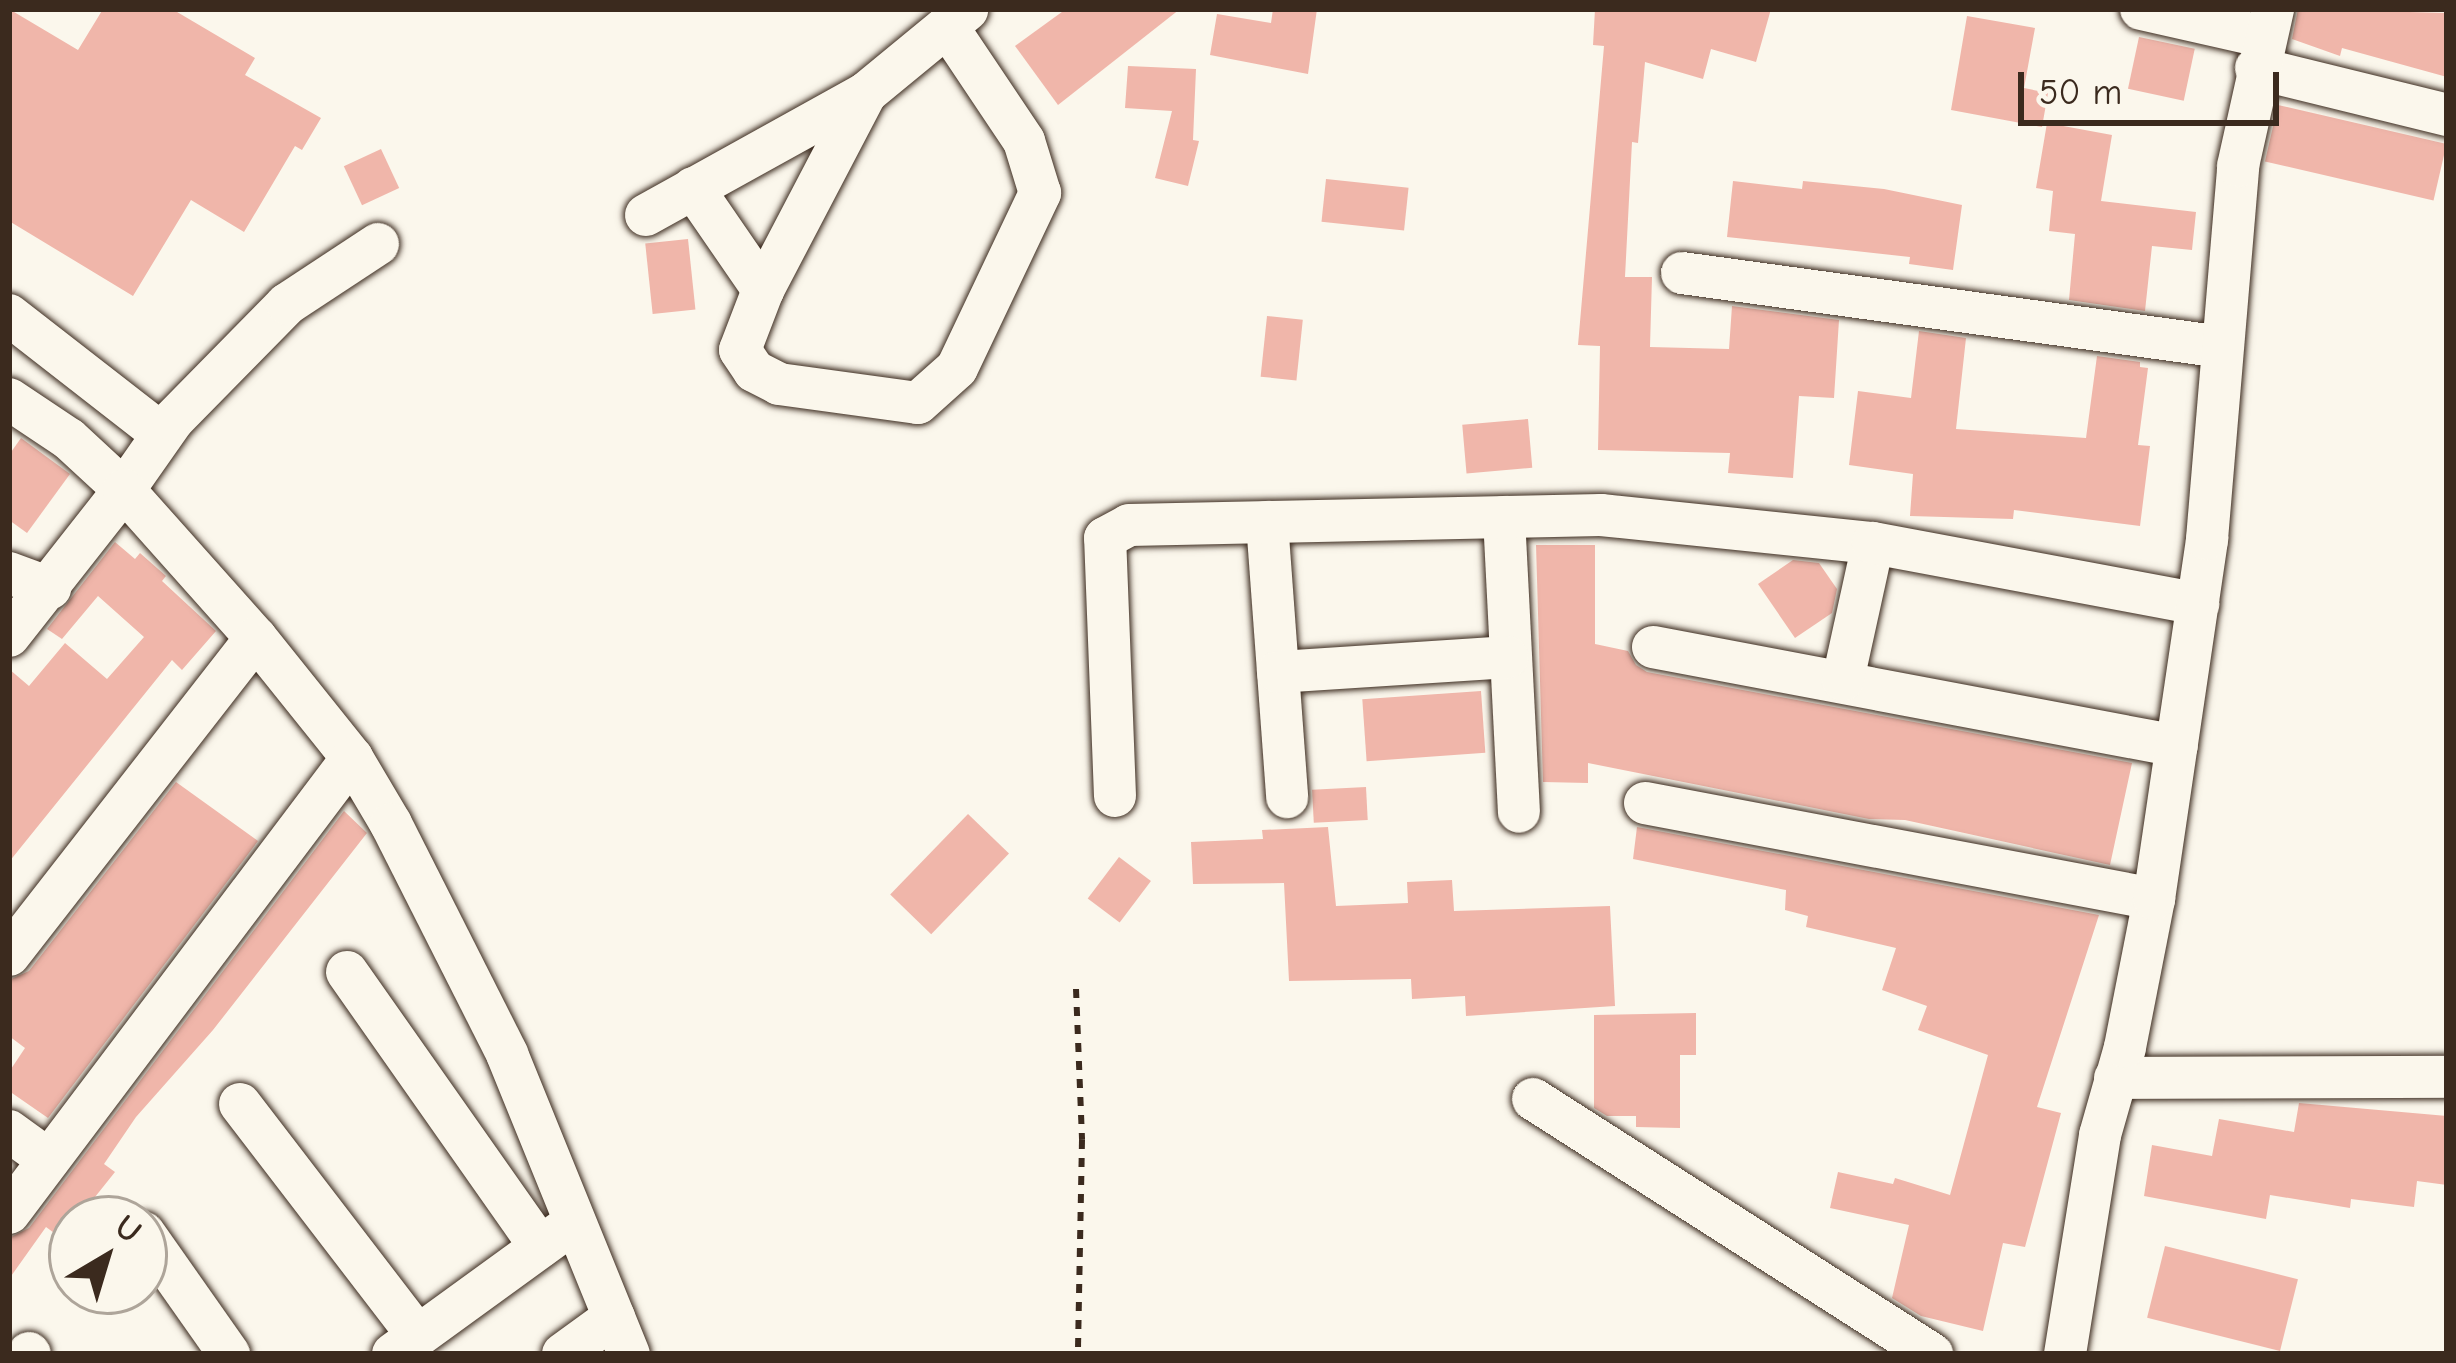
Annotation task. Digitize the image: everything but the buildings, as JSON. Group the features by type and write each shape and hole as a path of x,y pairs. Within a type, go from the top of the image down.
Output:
{"street":[{"path":"2141,9 2264,38 2447,116"},
{"path":"646,215 866,93 957,17 1024,141 1040,193 957,368 918,403 778,384 754,371 740,350 763,290 866,93"},
{"path":"2065,1354 2100,1135 2153,899 2177,746 2198,604 2238,166 2264,38"},
{"path":"693,188 763,290"},
{"path":"9,635 50,588 162,434 287,304 379,244"},
{"path":"1682,273 2222,347"},
{"path":"9,315 130,404 162,434"},
{"path":"9,399 69,439 124,490 256,638 352,758 507,1054 621,1335 563,1354"},
{"path":"1115,796 1105,538 1129,525 1601,515 1874,543 2198,604"},
{"path":"1504,517 1519,812"},
{"path":"1267,522 1287,797"},
{"path":"1843,680 1874,543"},
{"path":"9,573 50,588"},
{"path":"9,955 256,638"},
{"path":"1653,647 2177,746"},
{"path":"1278,672 1508,657"},
{"path":"9,1213 352,758"},
{"path":"1645,803 2153,899"},
{"path":"347,972 540,1247"},
{"path":"2115,1078 2447,1077"},
{"path":"1533,1099 1932,1354"},
{"path":"240,1104 406,1345 575,1221"},
{"path":"9,1131 49,1160"},
{"path":"168,1267 229,1354"}],"path":[{"path":"1076,989 1082,1140 1078,1354"}]}
